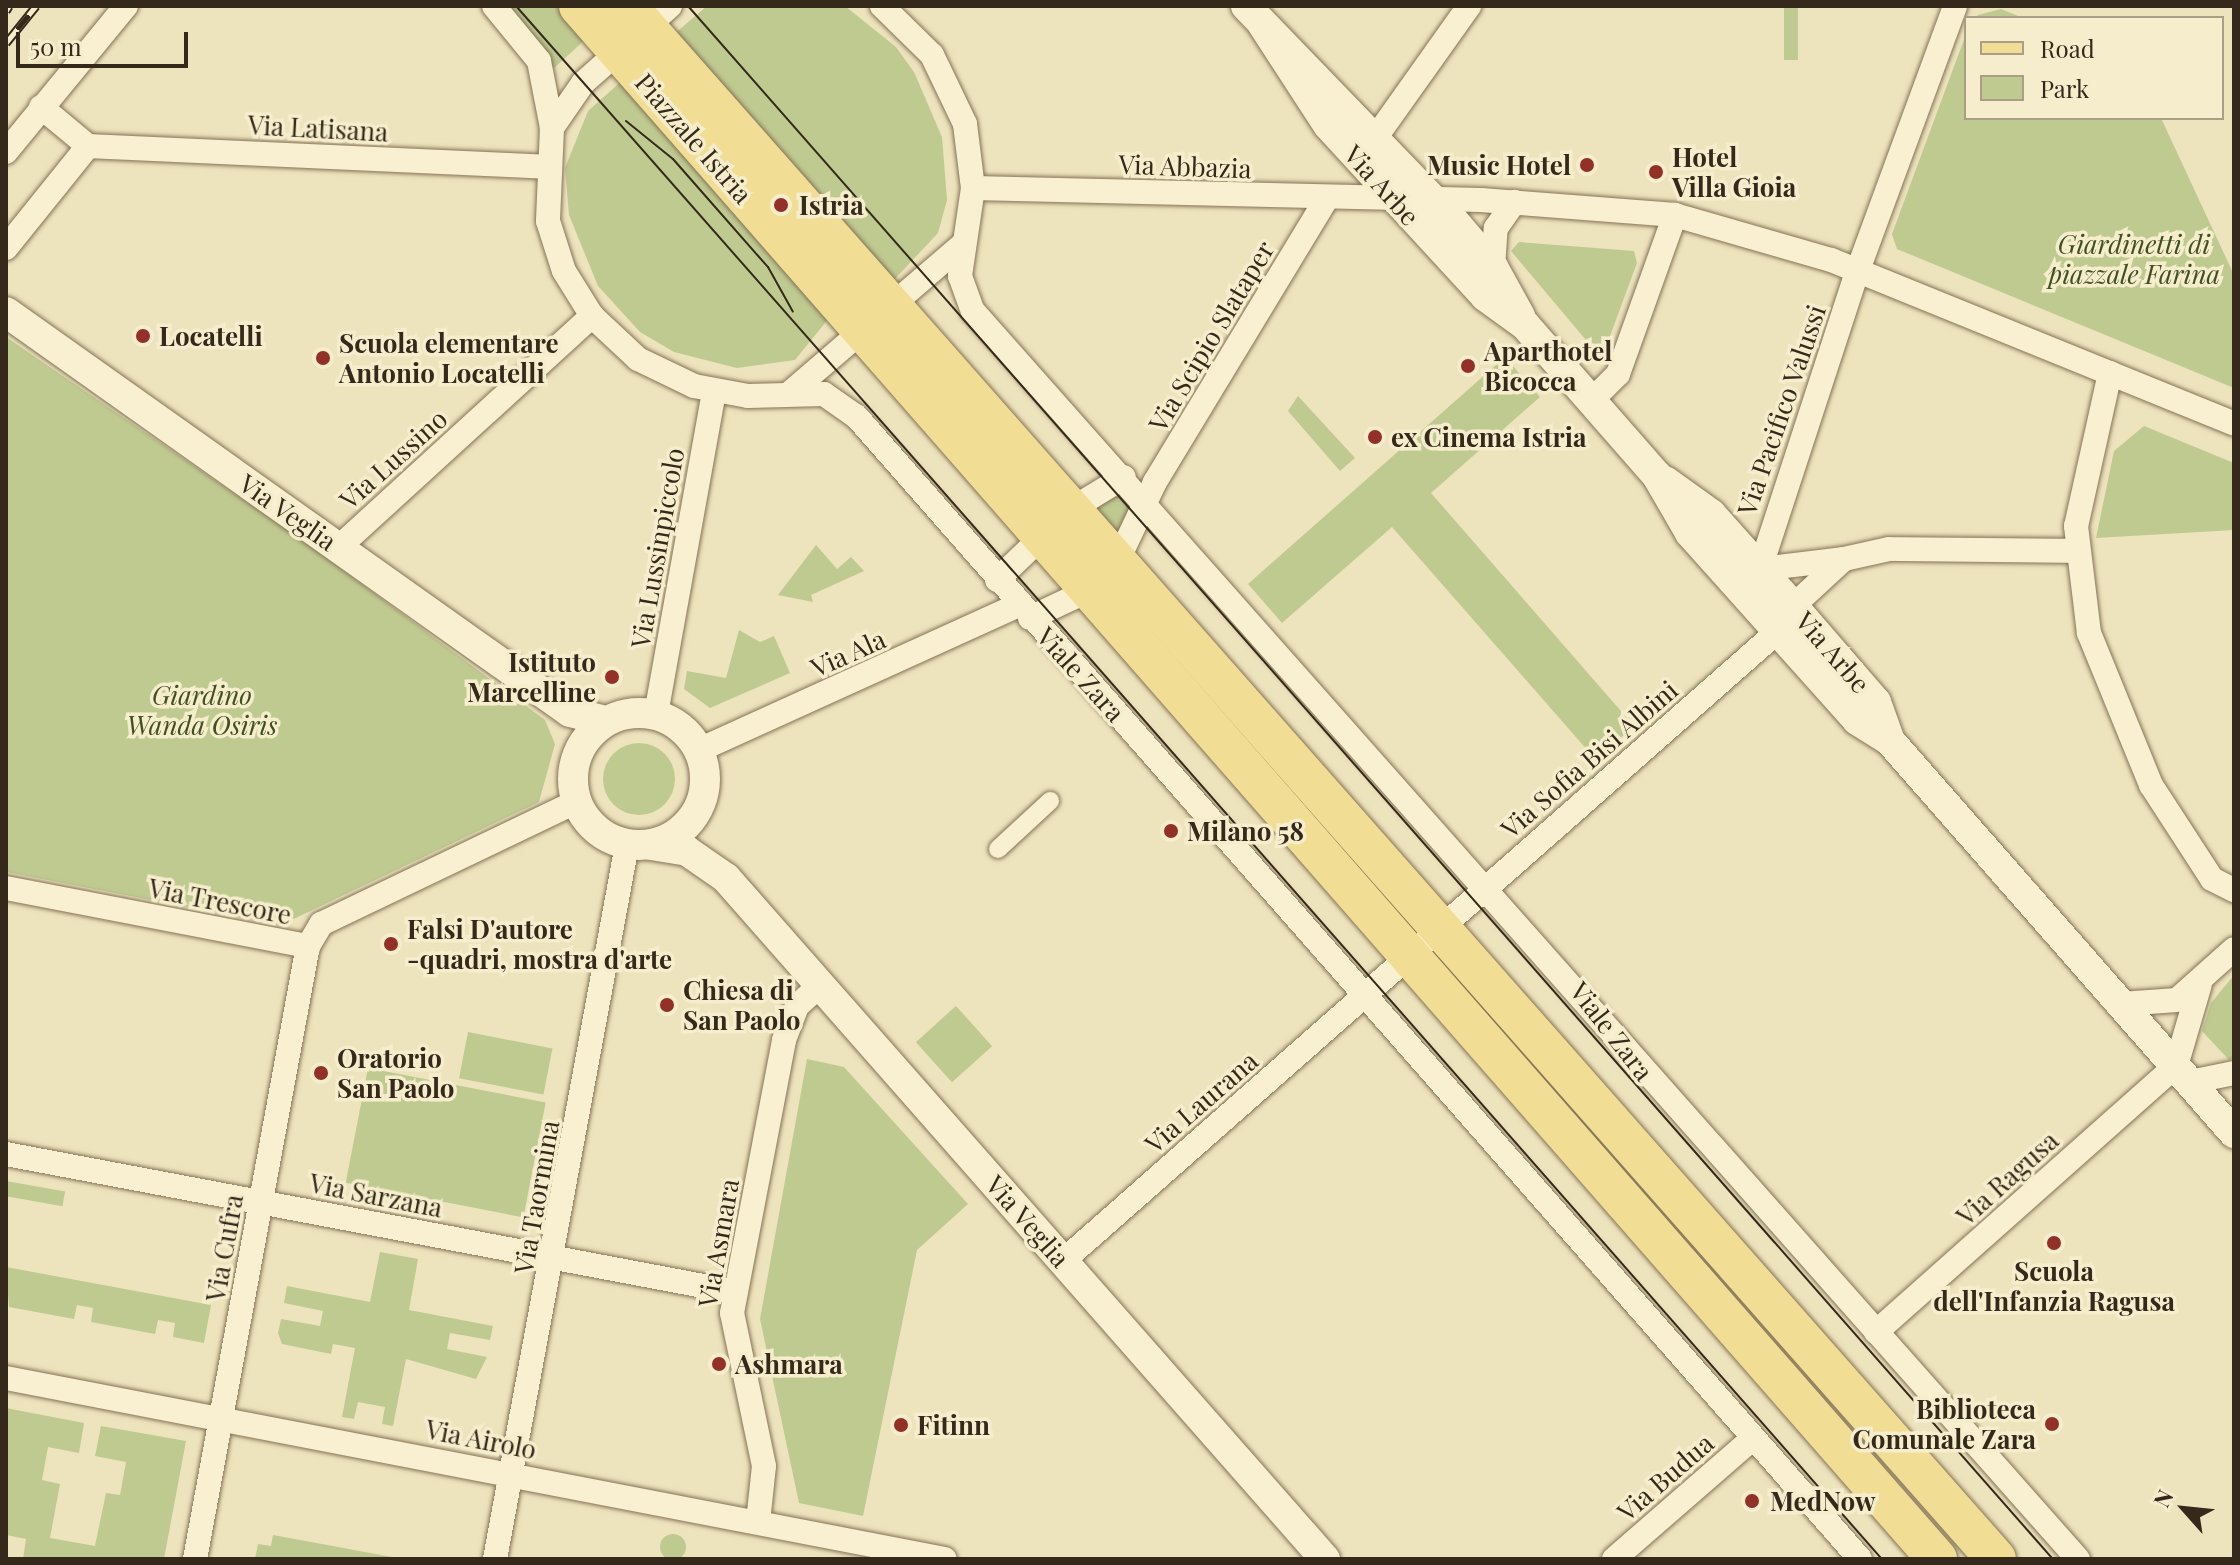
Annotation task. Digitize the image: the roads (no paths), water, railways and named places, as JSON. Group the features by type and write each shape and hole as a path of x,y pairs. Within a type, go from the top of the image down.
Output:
{"main road":[{"path":"579,6 640,23"},
{"name":"Piazzale Istria","path":"640,23 893,307"},
{"name":"Piazzale Istria","path":"640,23 863,334"},
{"path":"893,307 1116,564 1424,942 1937,1559"},
{"path":"863,334 1087,591 1424,942 1996,1559"}],"street":[{"path":"6,152 126,6"},
{"path":"494,6 539,61 552,128"},
{"path":"789,394 863,334 964,243 973,188 970,143 951,86 917,37 882,6"},
{"path":"1376,137 1469,6"},
{"name":"Via Pacifico Valussi","path":"1760,569 1944,9"},
{"name":"Via Arbe","path":"1254,16 1376,137 1493,267 1525,325 1657,476 1690,533 1876,702 1890,741 2234,1133"},
{"name":"Via Arbe","path":"1254,16 1328,125 1485,296 1525,325"},
{"name":"Piazzale Istria","path":"640,23 575,92 552,128 546,167 558,255 592,316 647,365 714,391 789,394"},
{"path":"6,248 88,146 41,107"},
{"name":"Via Latisana","path":"88,146 546,167"},
{"name":"Via Abbazia","path":"973,188 1431,198 1675,215 1858,270 2232,423"},
{"name":"Via Scipio Slataper","path":"1146,505 1327,198"},
{"path":"1493,267 1496,228 1514,202"},
{"path":"1591,401 1618,374 1675,215"},
{"name":"Viale Zara","path":"964,243 960,276 973,311 1488,886 2078,1559"},
{"name":"Via Veglia","path":"6,312 570,712 606,721"},
{"name":"Via Lussino","path":"339,547 592,316"},
{"path":"2110,373 2075,551 2089,633 2118,716 2178,828 2217,884 2234,890"},
{"name":"Via Lussinpiccolo","path":"656,714 714,391"},
{"name":"Viale Zara","path":"789,394 824,394 856,416 1024,612 1369,991 1860,1559"},
{"name":"Via Arbe","path":"1657,476 1711,514 1760,569 1785,618"},
{"path":"997,580 1070,510 1124,477"},
{"name":"Viale Zara","path":"1024,612 1087,591 1116,564 1146,505"},
{"path":"1760,569 1938,546 2075,551"},
{"name":"Via Sofia Bisi Albini","path":"1424,942 1785,618 1844,559"},
{"name":"Via Ala","path":"699,750 1024,612"},
{"path":"570,712 580,747 576,802 596,830 639,845 684,828 704,792 699,750 682,727 656,714 606,721 580,747"},
{"name":"Via Veglia","path":"704,792 702,835 731,883 1325,1559"},
{"path":"998,849 1050,801"},
{"name":"Via Trescore","path":"6,888 308,946 321,924 576,802"},
{"name":"Via Veglia","path":"639,845 697,856 731,883"},
{"name":"Via Taormina","path":"495,1559 639,845"},
{"path":"1369,991 1424,942"},
{"name":"Via Cufra","path":"195,1559 308,946"},
{"path":"2121,1004 2177,1000 2200,984 2234,949"},
{"path":"2200,984 2176,1048 2183,1074 2234,1073"},
{"name":"Via Asmara","path":"758,1522 764,1466 732,1326 735,1292 784,1040 797,1006 820,985"},
{"name":"Via Laurana","path":"1063,1261 1369,991"},
{"name":"Via Ragusa","path":"1876,1332 2183,1074"},
{"name":"Via Sarzana","path":"6,1154 735,1292"},
{"name":"Via Airolo","path":"6,1378 512,1473 945,1559"},
{"name":"Via Budua","path":"1614,1559 1753,1438"}],"tram line":[{"path":"516,6 1882,1559"},
{"path":"688,6 2053,1559"},
{"path":"626,121 673,159 768,267 793,312"}],"railway":[{"path":"6,11 9,6"},
{"path":"6,43 36,6"}],"place":[{"name":"Music Hotel","path":"1587,165"},
{"name":"Hotel Villa Gioia","path":"1656,172"},
{"name":"Istria","path":"781,205"},
{"name":"Locatelli","path":"143,336"},
{"name":"Scuola elementare Antonio Locatelli","path":"323,358"},
{"name":"Aparthotel Bicocca","path":"1468,366"},
{"name":"ex Cinema Istria","path":"1375,437"},
{"name":"Istituto Marcelline","path":"612,677"},
{"name":"Milano 58","path":"1171,831"},
{"name":"Falsi D'autore -quadri, mostra d'arte","path":"391,944"},
{"name":"Chiesa di San Paolo","path":"667,1005"},
{"name":"Oratorio San Paolo","path":"321,1073"},
{"name":"Scuola dell'Infanzia Ragusa","path":"2054,1243"},
{"name":"Ashmara","path":"719,1364"},
{"name":"Biblioteca Comunale Zara","path":"2052,1424"},
{"name":"Fitinn","path":"901,1425"},
{"name":"MedNow","path":"1752,1501"}],"park label":[{"name":"Giardinetti di piazzale Farina","path":"2134,259"},
{"name":"Giardino Wanda Osiris","path":"202,710"}]}
